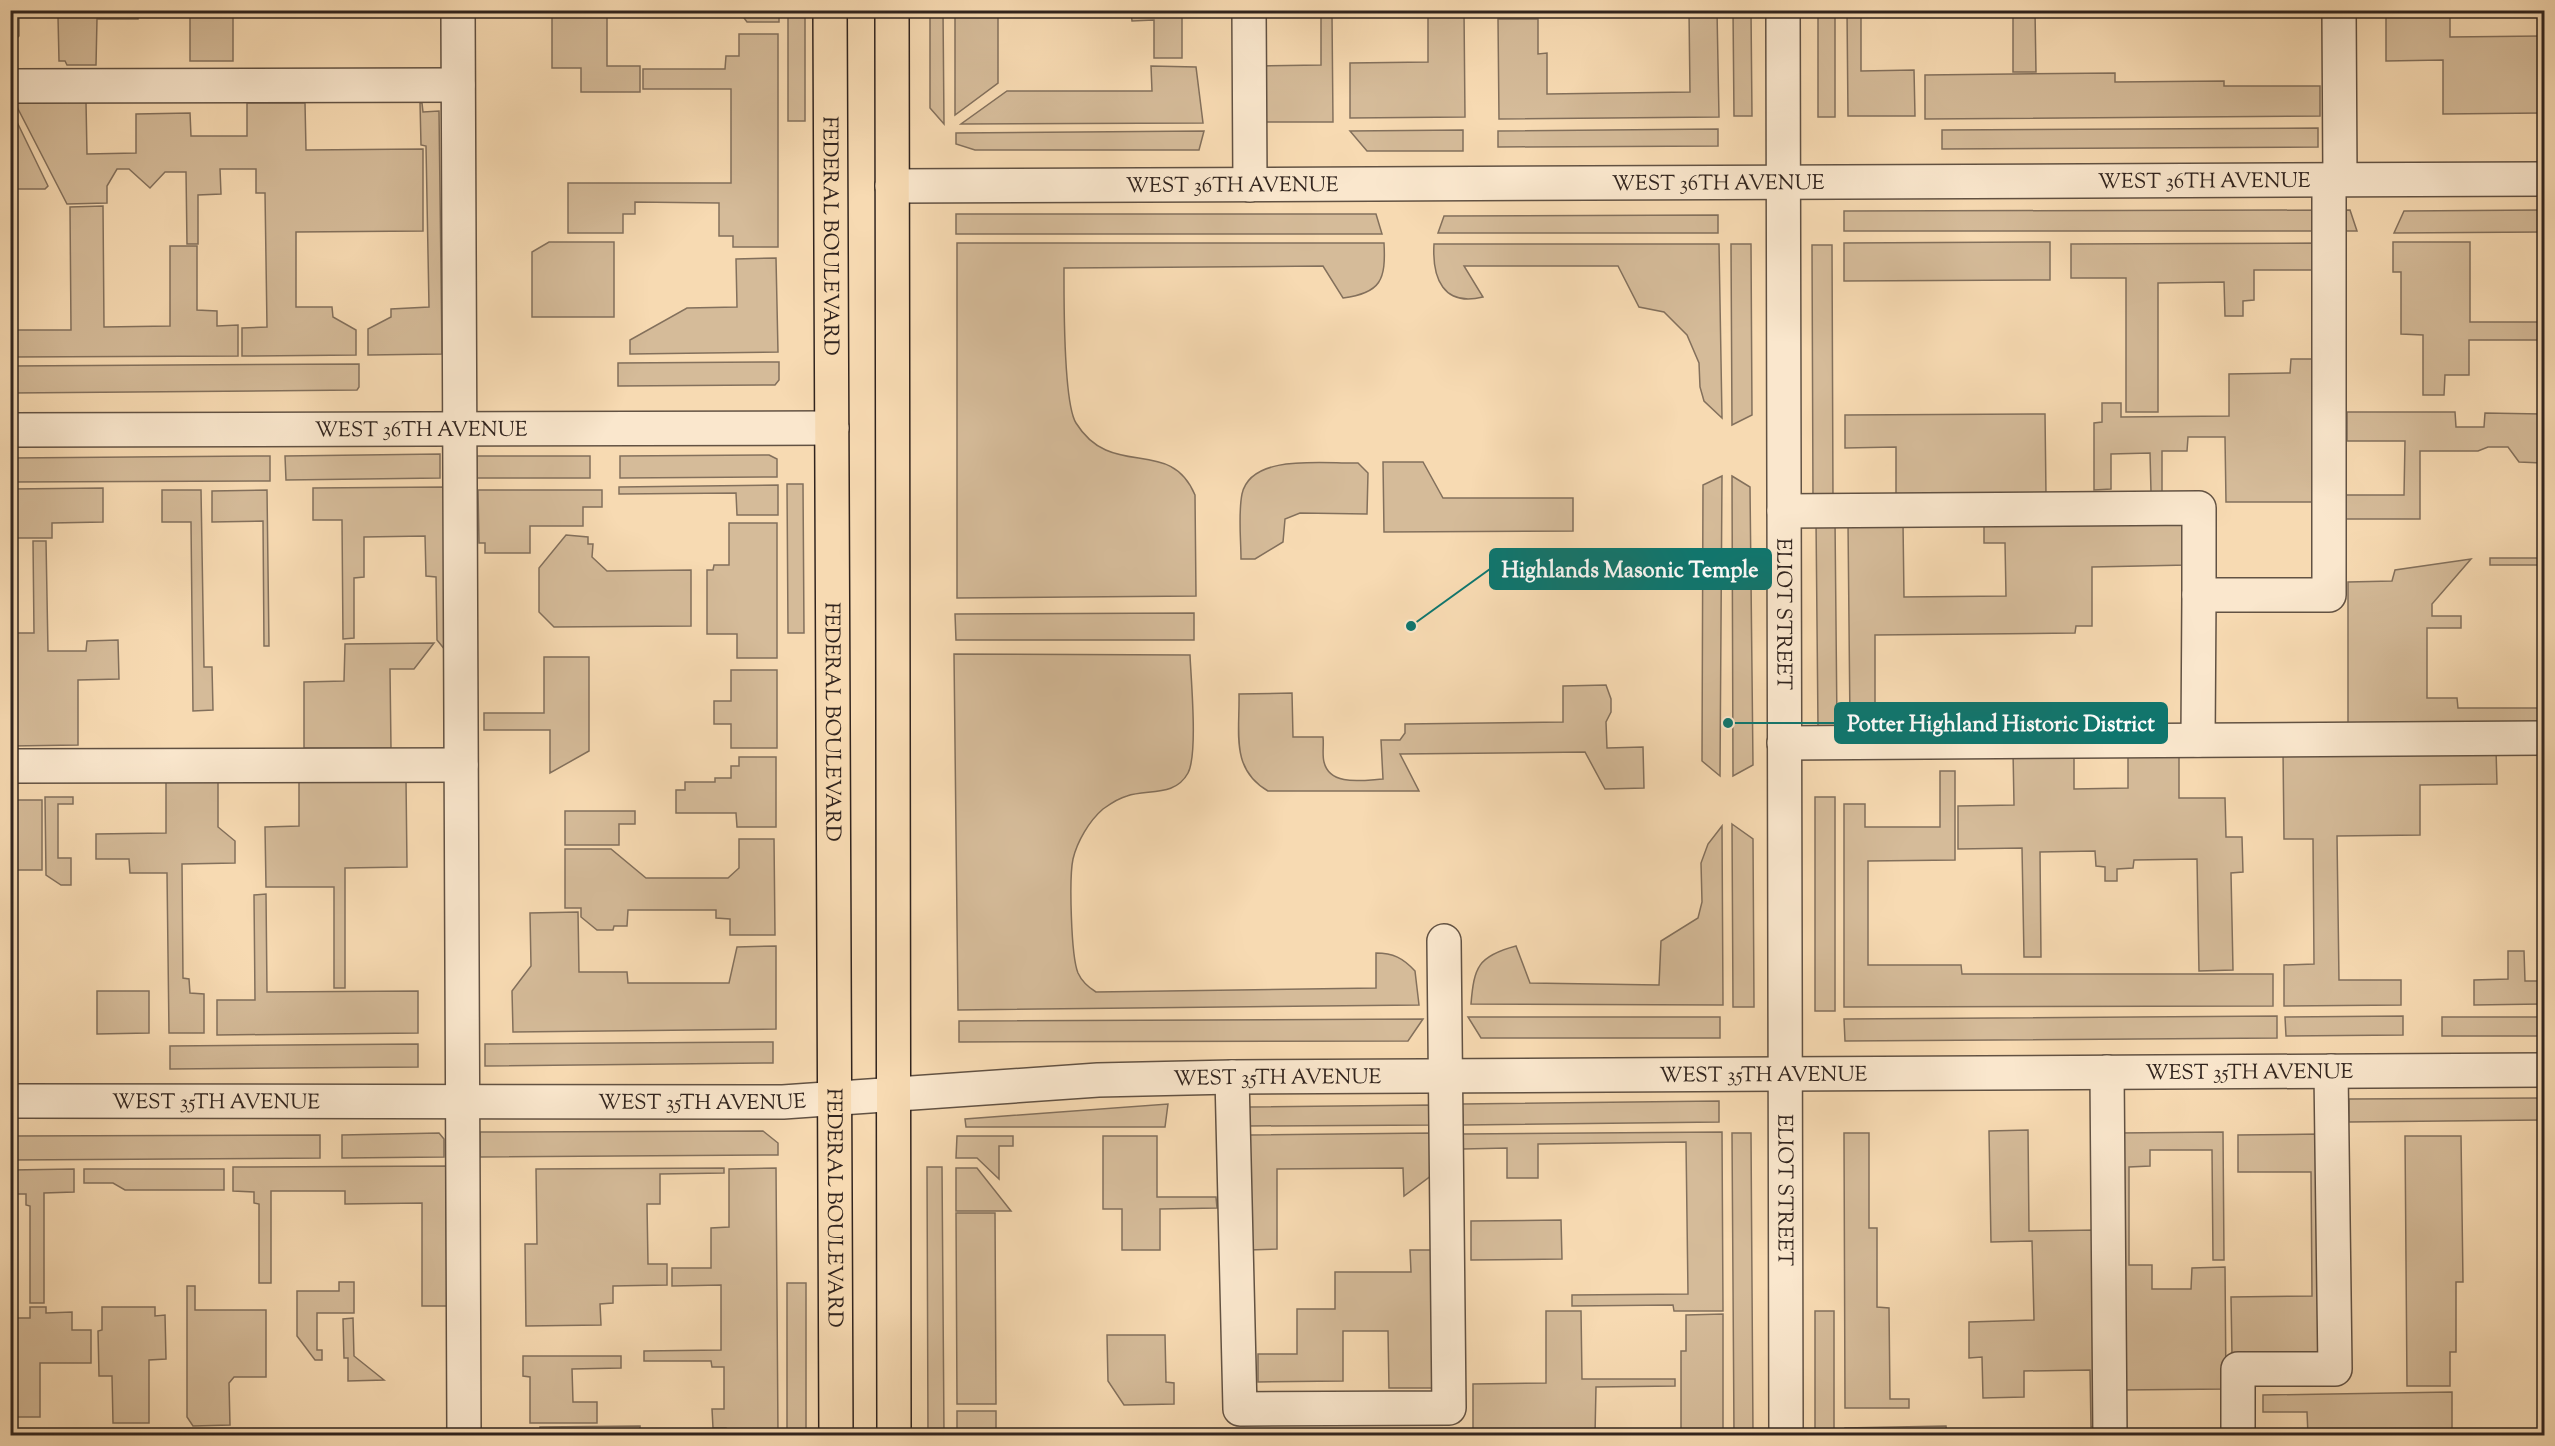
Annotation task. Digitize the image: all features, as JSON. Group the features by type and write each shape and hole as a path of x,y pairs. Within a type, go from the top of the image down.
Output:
{"main road":[{"name":"FEDERAL BOULEVARD","path":"830,10 836,1436"},
{"path":"892,10 894,1436"}],"street":[{"path":"458,10 464,1436"},
{"path":"1249,10 1250,185"},
{"name":"ELIOT STREET","path":"1783,10 1786,1436"},
{"path":"2199,596 2329,595 2339,10"},
{"path":"10,86 458,85"},
{"name":"WEST 36TH AVENUE","path":"892,186 2544,179"},
{"name":"WEST 36TH AVENUE","path":"10,430 832,428"},
{"path":"1784,511 2199,508 2198,740"},
{"path":"1784,743 2544,738"},
{"path":"10,766 461,765"},
{"path":"1232,1077 1240,1409 1336,1422 1449,1408 1444,940"},
{"name":"WEST 35TH AVENUE","path":"10,1101 783,1102 1098,1080 1232,1077 2544,1070"},
{"path":"2238,1436 2238,1369 2335,1369 2331,1071"},
{"path":"2107,1072 2110,1436"}],"shaded area":[{"path":"1236,10 1182,13 1182,58 1154,58 1154,20 1132,21 1131,11"},
{"path":"10,11 138,11 138,19 97,19 96,65 67,65 65,61 59,61 58,17 19,16 19,36 11,44"},
{"path":"190,11 233,11 233,61 190,61"},
{"path":"552,11 607,11 607,66 640,66 640,92 581,92 581,68 552,68"},
{"path":"739,11 779,11 779,22 747,22"},
{"path":"788,11 805,11 805,121 788,121"},
{"path":"930,11 943,11 944,124 930,108"},
{"path":"955,11 998,11 998,83 955,115"},
{"path":"1428,11 1464,11 1465,117 1350,118 1350,63 1428,62"},
{"path":"1689,11 1717,11 1719,117 1499,119 1498,19 1538,19 1538,54 1547,53 1547,94 1690,92"},
{"path":"1733,11 1751,11 1752,116 1734,116"},
{"path":"1818,11 1835,11 1835,117 1818,117"},
{"path":"1847,11 1861,11 1861,71 1914,70 1915,116 1848,116"},
{"path":"2013,11 2035,11 2036,72 2013,72"},
{"path":"2079,11 2119,11 2119,16 2079,16"},
{"path":"2386,11 2450,11 2450,37 2544,36 2544,113 2443,114 2443,60 2386,61"},
{"path":"1321,16 1332,16 1333,122 1258,122 1257,66 1321,65"},
{"path":"739,34 778,34 778,247 733,247 733,236 719,236 719,203 635,202 635,214 623,214 623,233 568,233 568,183 731,183 731,89 643,89 643,69 725,69 726,56 739,56"},
{"path":"1151,66 1196,67 1203,123 961,124 1007,91 1152,91"},
{"path":"2115,73 2115,82 2224,81 2224,86 2320,86 2320,116 1925,119 1925,75"},
{"path":"86,102 87,154 136,153 136,114 190,113 191,136 247,136 247,103 305,103 306,150 423,149 423,231 296,232 296,307 332,307 333,317 356,330 356,355 242,356 242,328 267,327 265,193 256,193 256,169 220,169 221,194 198,195 198,244 187,244 186,172 165,172 150,188 129,169 117,169 107,186 107,203 67,204 15,103"},
{"path":"420,103 422,103 423,112 439,111 442,354 368,355 368,329 391,317 391,309 429,307 426,146 421,145"},
{"path":"17,122 48,186 45,189 11,189 11,155 17,155"},
{"path":"2318,128 2318,147 1942,149 1942,130"},
{"path":"1718,129 1718,146 1498,147 1498,131"},
{"path":"1463,130 1463,151 1367,151 1350,131"},
{"path":"1204,131 1199,150 975,150 956,144 956,133"},
{"path":"103,206 104,327 170,326 170,246 197,246 197,310 217,311 217,326 238,325 238,356 11,357 11,330 71,330 70,207"},
{"path":"2350,210 2357,231 1844,231 1844,211"},
{"path":"2544,210 2544,232 2394,233 2404,211"},
{"path":"956,214 1376,214 1382,234 956,234"},
{"path":"1718,215 1718,233 1438,233 1444,216"},
{"path":"549,242 614,242 614,317 532,317 532,252"},
{"path":"2050,242 2050,280 1844,281 1844,243"},
{"path":"2393,242 2470,242 2470,322 2544,322 2544,340 2469,340 2469,375 2445,375 2444,395 2423,395 2423,335 2401,334 2401,272 2393,272"},
{"path":"957,243 1384,243 1384,266 1382,275 1373,288 1356,296 1343,298 1323,266 1064,268 1066,373 1076,423 1090,440 1106,450 1156,461 1171,467 1184,477 1195,495 1196,596 957,598"},
{"path":"2322,243 2322,270 2254,270 2254,300 2243,301 2243,316 2225,316 2224,282 2158,283 2158,412 2126,412 2126,278 2071,278 2071,244"},
{"path":"1434,244 1719,244 1722,418 1704,401 1700,387 1699,363 1687,335 1664,312 1639,307 1618,266 1464,266 1483,297 1458,298 1449,294 1438,278 1435,268"},
{"path":"1731,244 1751,244 1752,415 1732,425"},
{"path":"1812,245 1832,245 1833,499 1813,499"},
{"path":"776,258 778,352 630,354 630,340 687,308 737,307 736,259"},
{"path":"2291,359 2325,359 2325,502 2226,502 2225,437 2188,437 2187,451 2162,451 2162,492 2151,492 2150,453 2111,454 2111,489 2094,490 2094,423 2102,422 2102,403 2121,403 2121,417 2229,416 2229,374 2290,373"},
{"path":"779,362 779,380 775,385 618,386 618,363"},
{"path":"359,364 357,390 11,393 11,366"},
{"path":"2347,412 2455,412 2456,427 2484,427 2485,413 2544,414 2544,463 2519,462 2508,447 2488,447 2478,451 2420,451 2420,519 2345,519 2345,495 2404,495 2405,441 2347,441"},
{"path":"2045,414 2046,495 1896,497 1896,447 1845,448 1845,415"},
{"path":"440,454 440,478 286,480 285,456"},
{"path":"769,455 777,459 777,477 620,478 620,456"},
{"path":"270,456 270,481 11,482 11,458"},
{"path":"477,456 590,456 590,478 477,478"},
{"path":"1383,462 1423,462 1443,498 1573,498 1573,531 1384,532"},
{"path":"1291,463 1358,463 1368,473 1367,514 1300,513 1285,519 1283,542 1255,559 1241,559 1241,502 1248,481 1259,472"},
{"path":"1722,476 1720,776 1702,761 1703,485"},
{"path":"1732,476 1750,487 1753,765 1733,776"},
{"path":"787,484 803,484 804,633 788,633"},
{"path":"778,485 778,515 737,515 736,493 619,494 619,487"},
{"path":"444,487 446,651 437,640 436,577 426,576 425,536 364,537 364,577 354,578 354,638 343,639 342,520 313,520 313,488"},
{"path":"103,488 103,522 52,523 52,538 11,538 11,489"},
{"path":"162,490 201,490 204,667 212,667 213,710 193,711 191,522 162,522"},
{"path":"267,490 269,646 264,646 263,521 212,522 212,491"},
{"path":"478,490 602,490 602,507 583,507 583,526 530,526 530,553 485,553 485,543 479,543"},
{"path":"1816,520 1835,520 1837,726 1818,726"},
{"path":"2188,520 2188,565 2092,567 2092,626 2076,626 2075,633 1875,635 1875,723 1850,723 1848,523 1903,523 1904,597 2006,596 2005,543 1984,543 1984,523"},
{"path":"729,523 777,523 777,658 737,658 737,634 707,634 707,570 713,570 714,565 729,565"},
{"path":"566,535 588,537 588,544 593,544 592,557 607,571 691,570 691,626 554,627 539,612 539,568"},
{"path":"33,541 46,541 48,651 86,651 87,641 118,640 119,679 78,680 78,745 11,746 11,633 34,633"},
{"path":"2490,558 2544,558 2544,565 2490,565"},
{"path":"2471,559 2432,604 2432,616 2461,616 2461,628 2427,628 2427,698 2457,698 2458,708 2544,708 2544,726 2348,726 2348,582 2392,581 2395,570"},
{"path":"1194,613 1194,640 956,640 955,614"},
{"path":"434,643 414,669 390,669 391,748 304,748 304,682 344,681 345,644"},
{"path":"954,654 1190,655 1193,750 1188,773 1183,781 1169,789 1127,796 1106,807 1088,826 1075,852 1071,882 1074,951 1078,973 1090,988 1096,992 1376,988 1376,953 1382,953 1397,957 1415,971 1419,1005 958,1010"},
{"path":"544,657 589,657 589,751 550,773 550,730 484,730 484,713 544,713"},
{"path":"731,670 777,670 777,748 731,748 731,724 714,724 714,701 731,701"},
{"path":"1606,685 1611,699 1611,712 1606,722 1607,748 1643,747 1644,788 1605,789 1585,752 1400,754 1419,791 1268,791 1256,782 1242,761 1239,736 1239,694 1292,693 1293,737 1323,737 1323,756 1327,770 1340,779 1358,781 1383,779 1381,740 1400,740 1405,733 1405,724 1563,722 1563,686"},
{"path":"2496,749 2497,784 2420,785 2420,835 2337,836 2339,980 2401,980 2401,1005 2284,1006 2284,965 2314,964 2313,839 2284,839 2283,751"},
{"path":"2013,751 2074,751 2074,789 2128,788 2128,753 2179,752 2179,798 2225,798 2226,837 2242,837 2243,872 2231,873 2233,970 2199,971 2197,859 2134,860 2133,868 2117,869 2117,881 2105,881 2105,867 2096,866 2095,851 2040,852 2041,957 2024,957 2022,848 1958,849 1958,806 2014,805"},
{"path":"739,757 776,757 776,827 737,827 736,813 676,813 676,790 685,790 685,782 715,782 715,778 731,778 731,766 739,766"},
{"path":"1940,771 1955,771 1955,860 1868,861 1868,965 1961,965 1962,974 2273,974 2273,1006 1844,1007 1844,804 1865,804 1865,827 1940,827"},
{"path":"299,779 406,779 407,867 345,868 345,988 334,988 334,887 266,887 265,827 299,826"},
{"path":"166,780 218,780 218,827 235,841 235,863 182,864 183,978 189,979 190,993 204,994 204,1033 169,1033 167,873 130,873 129,859 96,859 96,834 166,833"},
{"path":"45,797 73,797 73,804 58,804 58,858 71,858 71,885 61,885 46,875"},
{"path":"1815,797 1835,797 1835,1011 1815,1011"},
{"path":"11,800 42,800 42,870 11,870"},
{"path":"565,811 635,811 635,824 619,824 619,845 565,845"},
{"path":"1732,824 1753,839 1754,1007 1733,1007"},
{"path":"1722,826 1723,1005 1471,1004 1474,981 1480,965 1493,954 1516,946 1530,983 1659,985 1661,941 1698,918 1702,902 1701,863 1708,844"},
{"path":"739,839 774,839 775,935 730,935 730,919 716,918 716,910 628,910 627,926 614,926 613,930 597,930 581,917 581,908 565,908 565,849 611,849 646,878 728,878 739,868"},
{"path":"266,894 267,992 418,991 418,1033 217,1035 217,1000 255,1000 254,895"},
{"path":"578,912 579,972 627,972 628,983 729,983 737,947 776,946 776,1029 513,1032 512,991 531,966 530,913"},
{"path":"2508,951 2524,951 2525,981 2544,981 2544,1004 2474,1005 2474,980 2508,979"},
{"path":"97,991 149,991 149,1033 97,1034"},
{"path":"2277,1016 2277,1038 1845,1041 1844,1019"},
{"path":"2403,1016 2403,1035 2286,1036 2285,1017"},
{"path":"1468,1017 1720,1017 1720,1038 1481,1038"},
{"path":"2442,1017 2544,1017 2544,1036 2442,1036"},
{"path":"1423,1019 1408,1041 959,1042 959,1021"},
{"path":"773,1042 773,1063 485,1066 485,1044"},
{"path":"418,1044 418,1067 170,1069 170,1046"},
{"path":"2544,1098 2544,1120 2349,1122 2349,1099"},
{"path":"1719,1101 1719,1122 1463,1125 1462,1104"},
{"path":"1168,1104 1165,1127 966,1127 965,1119"},
{"path":"1431,1105 1431,1125 1249,1126 1249,1107"},
{"path":"2028,1130 2029,1231 2097,1230 2100,1426 2091,1427 2090,1370 2024,1371 2024,1397 1983,1398 1982,1357 1969,1358 1969,1322 2034,1320 2032,1241 1991,1242 1989,1131"},
{"path":"763,1131 778,1143 778,1155 480,1157 480,1132"},
{"path":"1722,1132 1723,1311 1674,1311 1673,1305 1572,1306 1572,1295 1688,1294 1686,1142 1538,1144 1538,1178 1507,1178 1507,1148 1463,1149 1463,1134"},
{"path":"2223,1132 2224,1260 2213,1260 2212,1150 2150,1150 2150,1166 2129,1167 2129,1265 2152,1265 2152,1289 2191,1289 2192,1268 2225,1267 2226,1389 2121,1390 2119,1133"},
{"path":"439,1133 444,1139 444,1157 342,1158 342,1135"},
{"path":"1432,1133 1432,1175 1404,1196 1403,1168 1277,1169 1277,1249 1249,1250 1249,1135"},
{"path":"1732,1133 1751,1133 1753,1435 1734,1435"},
{"path":"1844,1133 1869,1133 1869,1228 1877,1228 1877,1307 1889,1308 1890,1399 1909,1399 1909,1408 1845,1408"},
{"path":"2321,1134 2323,1354 2232,1355 2231,1297 2312,1296 2311,1172 2238,1172 2238,1135"},
{"path":"320,1135 320,1158 11,1160 11,1136"},
{"path":"957,1136 1013,1136 1013,1146 999,1146 999,1179 977,1158 956,1158"},
{"path":"1103,1136 1157,1136 1157,1197 1216,1197 1217,1208 1160,1209 1160,1250 1122,1250 1122,1209 1103,1209"},
{"path":"2405,1136 2461,1136 2463,1282 2456,1282 2456,1352 2450,1352 2450,1386 2407,1386"},
{"path":"446,1166 447,1306 422,1306 422,1203 345,1204 345,1191 271,1191 271,1283 259,1283 259,1204 254,1203 254,1192 233,1191 233,1167"},
{"path":"927,1167 942,1167 944,1435 928,1435"},
{"path":"724,1168 724,1173 660,1174 660,1204 647,1204 648,1264 667,1264 667,1285 613,1286 613,1303 600,1304 601,1325 526,1326 525,1244 537,1244 536,1169"},
{"path":"776,1168 778,1435 727,1435 726,1428 713,1428 712,1409 724,1409 724,1367 712,1367 711,1361 644,1361 644,1351 721,1350 721,1285 672,1286 672,1268 711,1268 711,1228 729,1227 729,1169"},
{"path":"956,1168 977,1168 1011,1211 956,1211"},
{"path":"74,1169 74,1192 44,1193 44,1303 30,1303 30,1206 26,1205 26,1194 11,1194 11,1170"},
{"path":"84,1169 224,1169 224,1190 125,1190 113,1183 84,1183"},
{"path":"956,1213 995,1213 996,1404 957,1404"},
{"path":"1561,1220 1562,1259 1471,1260 1471,1221"},
{"path":"1410,1250 1432,1250 1432,1388 1389,1388 1388,1331 1343,1331 1343,1381 1258,1382 1258,1354 1297,1354 1297,1309 1335,1309 1335,1272 1411,1272"},
{"path":"339,1282 354,1282 354,1313 317,1313 317,1350 322,1350 322,1360 315,1360 297,1336 297,1291 339,1291"},
{"path":"787,1283 806,1283 806,1435 787,1435"},
{"path":"187,1286 195,1286 195,1310 266,1310 266,1377 234,1377 229,1383 230,1425 193,1426 187,1417"},
{"path":"30,1307 46,1307 46,1313 72,1312 72,1330 91,1330 91,1363 40,1363 40,1417 11,1417 11,1318 30,1318"},
{"path":"102,1307 155,1307 155,1316 165,1315 166,1359 149,1360 149,1423 113,1423 112,1376 99,1376 98,1331 102,1330"},
{"path":"1546,1311 1581,1311 1582,1379 1675,1379 1675,1386 1596,1387 1595,1435 1473,1435 1473,1384 1546,1383"},
{"path":"1815,1311 1834,1311 1834,1435 1815,1435"},
{"path":"1723,1314 1723,1435 1681,1435 1681,1351 1686,1351 1686,1315"},
{"path":"353,1318 354,1356 384,1380 348,1381 348,1358 344,1358 343,1319"},
{"path":"1107,1335 1165,1335 1166,1382 1174,1383 1174,1404 1124,1405 1108,1381"},
{"path":"523,1356 621,1356 621,1368 572,1369 573,1402 597,1402 597,1423 530,1423 530,1377 523,1376"},
{"path":"2452,1392 2452,1431 2470,1431 2470,1435 2308,1435 2307,1412 2263,1412 2263,1395"},
{"path":"957,1411 996,1411 996,1435 957,1435"},
{"path":"640,1426 640,1435 540,1435 540,1427"},
{"path":"1946,1426 1947,1435 1845,1435 1845,1428"}],"place":[{"name":"Highlands Masonic Temple","path":"1411,626"},
{"name":"Potter Highland Historic District","path":"1728,723"}]}
